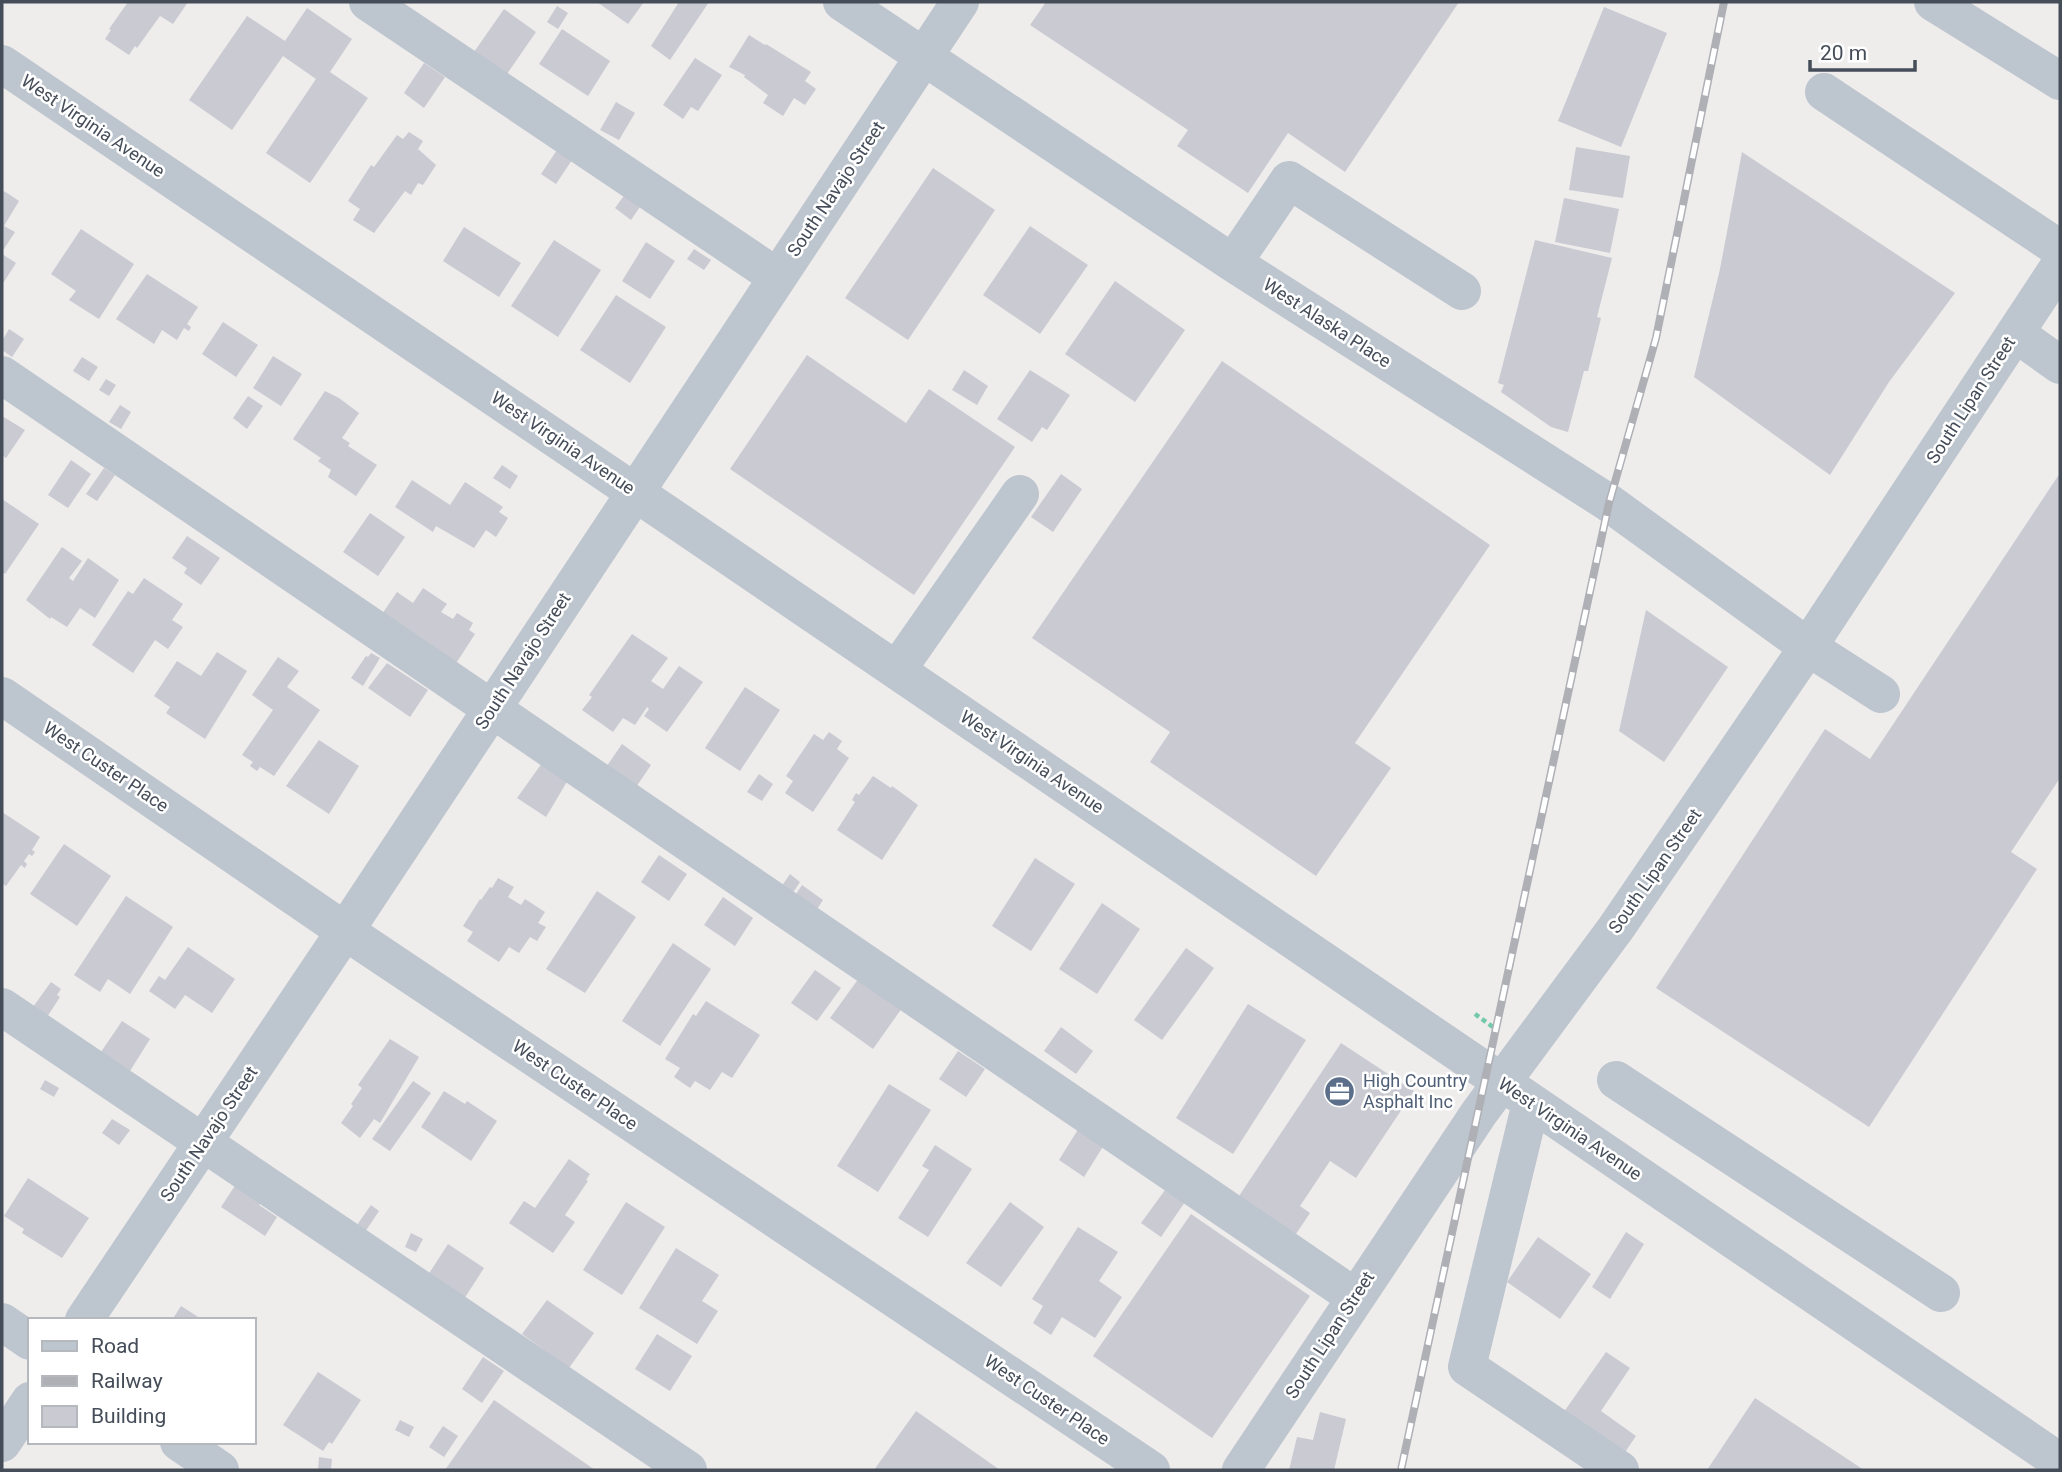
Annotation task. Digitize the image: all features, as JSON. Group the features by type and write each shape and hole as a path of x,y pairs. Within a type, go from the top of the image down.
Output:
{"street":[{"path":"368,2 777,276"},
{"name":"West Alaska Place","path":"842,2 1233,263 1609,503 1808,646 1881,694"},
{"name":"South Navajo Street","path":"85,1318 960,2"},
{"path":"1933,2 2060,81"},
{"name":"West Virginia Avenue","path":"2,64 2060,1462"},
{"path":"1824,92 2060,249"},
{"path":"1233,263 1289,180 1462,291"},
{"name":"South Lipan Street","path":"1241,1470 1355,1297 1516,1092 1616,928 1808,646 2060,265"},
{"path":"2015,333 2060,365"},
{"path":"2,375 1355,1297"},
{"path":"897,670 1020,494"},
{"name":"West Custer Place","path":"2,696 345,931 1151,1470"},
{"path":"2,1007 688,1470"},
{"path":"1616,1080 1941,1293"},
{"path":"1516,1092 1467,1367 1620,1470"},
{"path":"2,1322 28,1340"},
{"path":"2,1443 28,1404"},
{"path":"182,1444 220,1470"}],"path":[{"path":"1475,1014 1497,1030 1507,1026"}],"building":[{"path":"128,2 188,2 173,24 160,16 129,55 105,39"},
{"path":"597,2 644,2 628,24"},
{"path":"679,2 709,2 670,60 651,46"},
{"path":"1046,2 1459,2 1345,172 1288,133 1248,193 1177,146 1188,130 1030,25"},
{"path":"557,6 568,13 558,29 547,22"},
{"path":"1604,7 1667,33 1621,147 1558,121"},
{"path":"307,8 352,39 330,72 368,98 310,183 266,153 316,79 283,56 232,130 189,100 247,16 285,41"},
{"path":"504,9 536,32 507,74 474,52"},
{"path":"562,29 610,61 588,96 539,64"},
{"path":"749,35 811,72 805,81 816,89 805,105 794,98 783,116 763,103 768,95 744,77 745,75 729,67"},
{"path":"695,58 722,75 698,111 691,107 683,119 663,105"},
{"path":"424,63 445,77 424,108 404,93"},
{"path":"616,102 635,113 619,140 600,130"},
{"path":"409,132 423,141 418,149 436,165 423,185 418,183 411,195 405,191 374,233 353,220 360,209 348,201 371,165 374,167 397,135 403,139"},
{"path":"559,147 574,157 556,184 541,174"},
{"path":"1576,147 1630,156 1623,198 1569,190"},
{"path":"1742,152 1955,293 1889,382 1830,475 1694,377 1720,269"},
{"path":"933,168 995,210 908,340 845,298"},
{"path":"4,191 19,201 4,226 15,232 2,252 2,194"},
{"path":"626,193 642,204 631,220 615,208"},
{"path":"1564,198 1619,209 1610,253 1555,242"},
{"path":"1030,226 1088,265 1040,334 983,295"},
{"path":"464,227 521,263 499,297 443,261"},
{"path":"81,229 134,264 99,319 69,300 76,291 51,274"},
{"path":"554,240 601,270 558,337 511,306"},
{"path":"1535,240 1612,258 1597,317 1601,318 1588,371 1584,371 1568,432 1551,427 1501,392 1504,385 1498,383"},
{"path":"646,242 675,261 650,299 622,281"},
{"path":"694,249 711,260 704,270 687,259"},
{"path":"2,254 16,263 2,285"},
{"path":"147,274 198,307 187,324 191,327 189,331 184,328 177,340 162,330 154,344 116,319"},
{"path":"1115,281 1185,330 1135,402 1065,354"},
{"path":"616,295 666,327 630,383 580,350"},
{"path":"223,322 258,345 236,377 202,354"},
{"path":"9,329 24,339 12,357 2,350 2,341"},
{"path":"807,355 906,423 929,389 1015,447 914,595 730,469"},
{"path":"273,356 302,374 281,406 253,388"},
{"path":"82,357 98,367 89,381 73,371"},
{"path":"1222,361 1490,545 1355,743 1391,768 1316,876 1150,762 1170,732 1032,638"},
{"path":"964,370 988,386 977,405 952,390"},
{"path":"1030,370 1070,395 1047,430 1042,427 1032,442 997,419"},
{"path":"106,379 116,385 109,396 99,390"},
{"path":"325,391 359,413 342,438 350,443 348,446 377,465 356,496 328,477 331,470 318,461 321,458 293,439"},
{"path":"248,396 263,406 247,429 233,418"},
{"path":"120,405 131,412 121,429 109,422"},
{"path":"2,416 25,430 6,458 2,455"},
{"path":"71,460 91,474 68,508 48,495"},
{"path":"502,465 518,476 510,489 493,478"},
{"path":"104,468 115,475 97,501 86,494"},
{"path":"2060,473 2060,778 2011,852 2037,869 1869,1127 1656,988 1825,729 1870,759"},
{"path":"1061,474 1082,489 1053,532 1031,517"},
{"path":"412,480 450,505 465,482 503,507 499,512 508,518 496,537 486,530 474,548 436,526 433,532 395,507"},
{"path":"2,499 39,524 5,574 2,572"},
{"path":"370,513 405,537 378,576 343,552"},
{"path":"187,536 220,558 201,585 184,573 187,568 172,558"},
{"path":"62,547 82,561 69,578 73,581 88,558 119,580 95,618 80,608 67,627 51,617 50,619 26,600"},
{"path":"144,578 183,604 172,620 183,627 168,649 155,640 133,673 92,645 128,591 133,594"},
{"path":"423,588 447,604 441,612 453,619 457,613 473,623 469,630 475,634 455,665 382,614 397,592 413,603"},
{"path":"1646,610 1728,667 1664,762 1619,731"},
{"path":"632,634 668,658 651,681 663,689 679,666 703,682 667,732 644,716 649,709 647,707 635,725 623,718 613,732 582,710 592,697 589,695"},
{"path":"217,652 247,671 205,739 166,713 170,707 154,696 177,661 201,676"},
{"path":"371,653 380,658 363,686 351,678"},
{"path":"278,657 299,671 287,687 320,710 274,776 260,767 257,771 250,766 253,762 242,755 273,710 252,695"},
{"path":"387,663 428,690 410,717 368,688"},
{"path":"745,687 780,710 740,771 705,748"},
{"path":"829,732 842,741 837,749 849,758 813,812 785,793 793,781 786,776 814,734 823,740"},
{"path":"319,740 359,766 329,814 286,786"},
{"path":"622,744 651,765 632,793 602,773"},
{"path":"542,763 568,780 546,817 517,798"},
{"path":"759,774 773,784 762,801 747,792"},
{"path":"873,776 918,805 882,860 837,830 855,802 852,800 856,793 859,795"},
{"path":"2,812 40,837 32,850 35,852 32,856 29,854 24,861 27,864 25,868 21,865 6,886 2,883"},
{"path":"64,844 111,876 77,926 30,894"},
{"path":"659,855 687,874 669,901 641,882"},
{"path":"1035,858 1075,884 1031,951 992,926"},
{"path":"790,874 800,882 790,897 779,890"},
{"path":"498,878 514,887 508,897 521,905 525,899 545,912 538,923 546,927 537,941 530,937 519,953 509,947 499,962 467,941 473,932 463,926 480,899"},
{"path":"802,885 823,900 814,914 792,900"},
{"path":"597,891 636,917 585,993 546,969"},
{"path":"126,896 173,927 130,994 108,979 100,992 74,975"},
{"path":"723,897 753,918 735,946 704,925"},
{"path":"1102,903 1140,929 1097,994 1059,969"},
{"path":"673,943 711,969 660,1046 622,1021"},
{"path":"188,947 235,979 212,1013 185,995 175,1009 149,991 159,976 165,980"},
{"path":"1186,948 1214,968 1162,1040 1134,1020"},
{"path":"815,970 841,988 817,1021 791,1003"},
{"path":"859,978 902,1008 873,1049 830,1018"},
{"path":"51,982 61,989 57,995 60,997 47,1017 33,1007"},
{"path":"706,1001 760,1035 732,1078 722,1072 710,1090 695,1081 690,1088 674,1077 680,1068 665,1059 693,1014 696,1016"},
{"path":"1248,1004 1306,1040 1233,1154 1176,1118"},
{"path":"122,1021 150,1039 130,1071 101,1052"},
{"path":"1061,1027 1093,1051 1076,1074 1044,1051"},
{"path":"390,1039 419,1057 380,1123 374,1119 360,1138 341,1123 362,1088 358,1085"},
{"path":"1341,1043 1414,1091 1356,1178 1330,1161 1300,1206 1310,1213 1292,1240 1235,1202"},
{"path":"958,1051 985,1069 966,1097 939,1079"},
{"path":"45,1080 59,1088 54,1097 40,1089"},
{"path":"413,1081 431,1093 390,1151 372,1139"},
{"path":"889,1084 931,1110 878,1192 837,1166"},
{"path":"444,1091 465,1104 467,1101 497,1121 471,1161 421,1127"},
{"path":"112,1119 130,1130 119,1145 102,1133"},
{"path":"1079,1128 1104,1145 1084,1177 1059,1160"},
{"path":"935,1145 972,1169 928,1237 898,1218 929,1170 922,1166"},
{"path":"569,1159 590,1174 565,1215 575,1222 553,1253 509,1223 524,1201 535,1208"},
{"path":"28,1178 89,1218 62,1258 22,1233 24,1229 4,1216"},
{"path":"236,1184 262,1201 259,1205 277,1217 265,1236 221,1207"},
{"path":"1168,1186 1187,1199 1161,1237 1141,1223"},
{"path":"626,1202 665,1227 622,1295 583,1270"},
{"path":"1010,1202 1044,1227 1001,1287 966,1263"},
{"path":"371,1205 379,1211 361,1238 352,1232"},
{"path":"1191,1214 1310,1296 1212,1438 1093,1356"},
{"path":"1078,1227 1118,1252 1099,1281 1122,1297 1095,1338 1062,1317 1051,1335 1033,1323 1043,1306 1032,1299"},
{"path":"1626,1232 1644,1244 1610,1299 1592,1287"},
{"path":"411,1233 423,1239 416,1252 405,1247"},
{"path":"1538,1237 1591,1274 1560,1319 1507,1282"},
{"path":"448,1244 484,1268 464,1299 428,1275"},
{"path":"676,1248 719,1275 702,1301 718,1311 697,1344 639,1308"},
{"path":"547,1300 594,1333 569,1368 522,1334"},
{"path":"181,1306 200,1318 173,1318"},
{"path":"657,1334 692,1356 670,1391 635,1369"},
{"path":"1606,1352 1630,1368 1601,1411 1636,1436 1621,1458 1561,1416"},
{"path":"483,1357 504,1371 482,1403 462,1389"},
{"path":"318,1372 361,1400 332,1444 329,1442 323,1451 283,1425"},
{"path":"1755,1398 1864,1470 1707,1470"},
{"path":"494,1400 595,1470 445,1470"},
{"path":"916,1411 1000,1470 874,1470"},
{"path":"1320,1412 1346,1419 1334,1470 1289,1470 1297,1437 1313,1440"},
{"path":"400,1420 414,1427 409,1437 395,1430"},
{"path":"443,1426 458,1436 444,1457 429,1447"},
{"path":"319,1457 332,1459 331,1470 318,1470"}],"railway":[{"path":"1401,1470 1609,503 1656,338 1724,2"}],"place":[{"name":"High Country Asphalt Inc","path":"1340,1091"}]}
